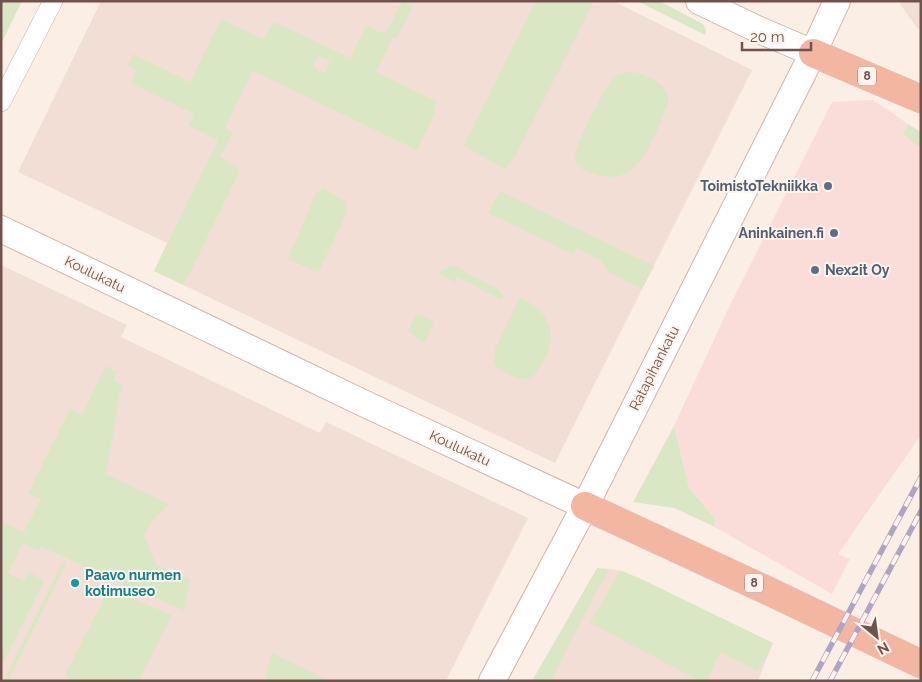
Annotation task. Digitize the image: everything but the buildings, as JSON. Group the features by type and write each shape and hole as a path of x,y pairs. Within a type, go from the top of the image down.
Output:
{"highway":[{"name":"8","path":"813,53 921,99"},
{"name":"Koulukatu","path":"585,506 921,664"}],"main road":[{"name":"8","path":"699,1 813,53"},
{"name":"Ratapihankatu","path":"492,681 585,506 838,1"},
{"name":"Koulukatu","path":"1,229 363,403 585,506"}],"street":[{"path":"1,102 53,1"}],"shaded area":[{"path":"101,1 613,1 752,70 555,463 154,271 167,243 18,172"},
{"path":"901,1 921,1 921,30 917,28 900,4"},
{"path":"873,100 908,124 903,134 921,149 921,435 838,554 850,559 832,594 713,526 716,520 689,488 674,426 730,305 832,102"},
{"path":"1,265 127,325 121,337 320,433 326,422 528,518 446,681 1,681"},
{"path":"604,570 622,571 643,580 773,643 758,681 538,681"}],"green space":[{"path":"1,1 22,1 1,44"},
{"path":"536,1 594,1 516,155 505,169 464,146"},
{"path":"637,1 659,1 703,24 706,30 705,35"},
{"path":"402,2 413,7 397,39 393,37 376,72 436,101 434,115 417,150 253,71 225,128 233,133 220,156 240,170 184,285 154,271 218,141 189,125 194,114 131,83 136,70 128,65 133,54 190,82 221,19 263,39 274,22 350,58 366,26 385,34","holes":["319,56 330,61 325,73 313,67"]},
{"path":"629,71 643,74 656,81 665,90 668,97 668,104 651,144 634,167 623,174 610,177 585,171 578,165 575,159 584,131 611,82 616,76"},
{"path":"908,124 921,132 921,149 903,134"},
{"path":"323,188 346,202 347,212 318,273 288,259 316,193"},
{"path":"500,191 654,266 642,289 608,272 601,261 578,248 572,254 488,213"},
{"path":"451,266 498,289 504,296 502,300 457,277 455,282 439,272"},
{"path":"520,297 539,310 545,317 551,333 547,352 537,372 534,376 525,379 511,376 494,365 495,349"},
{"path":"420,315 434,322 424,343 408,331 415,316"},
{"path":"106,366 117,372 113,380 124,386 120,393 106,474 169,504 152,521 144,535 156,565 190,579 184,610 41,547 39,551 23,543 8,573 24,581 29,572 44,581 1,667 1,521 24,532 41,499 28,493 70,409 82,415"},
{"path":"674,426 689,488 716,520 713,526 674,508 633,502"},
{"path":"62,563 66,563 8,681 4,681"},
{"path":"597,568 609,569 551,681 532,681"},
{"path":"622,571 773,643 758,671 720,652 707,681 700,681 590,623 619,573"},
{"path":"109,589 172,615 139,681 74,681 68,678 66,674"},
{"path":"272,653 329,681 271,681 265,678"}],"railway":[{"path":"812,681 921,477"},
{"path":"830,681 921,511"}],"place":[{"name":"ToimistoTekniikka","path":"828,186"},
{"name":"Aninkainen.fi","path":"834,233"},
{"name":"Nex2it Oy","path":"815,270"},
{"name":"Paavo nurmen kotimuseo","path":"75,583"}]}
